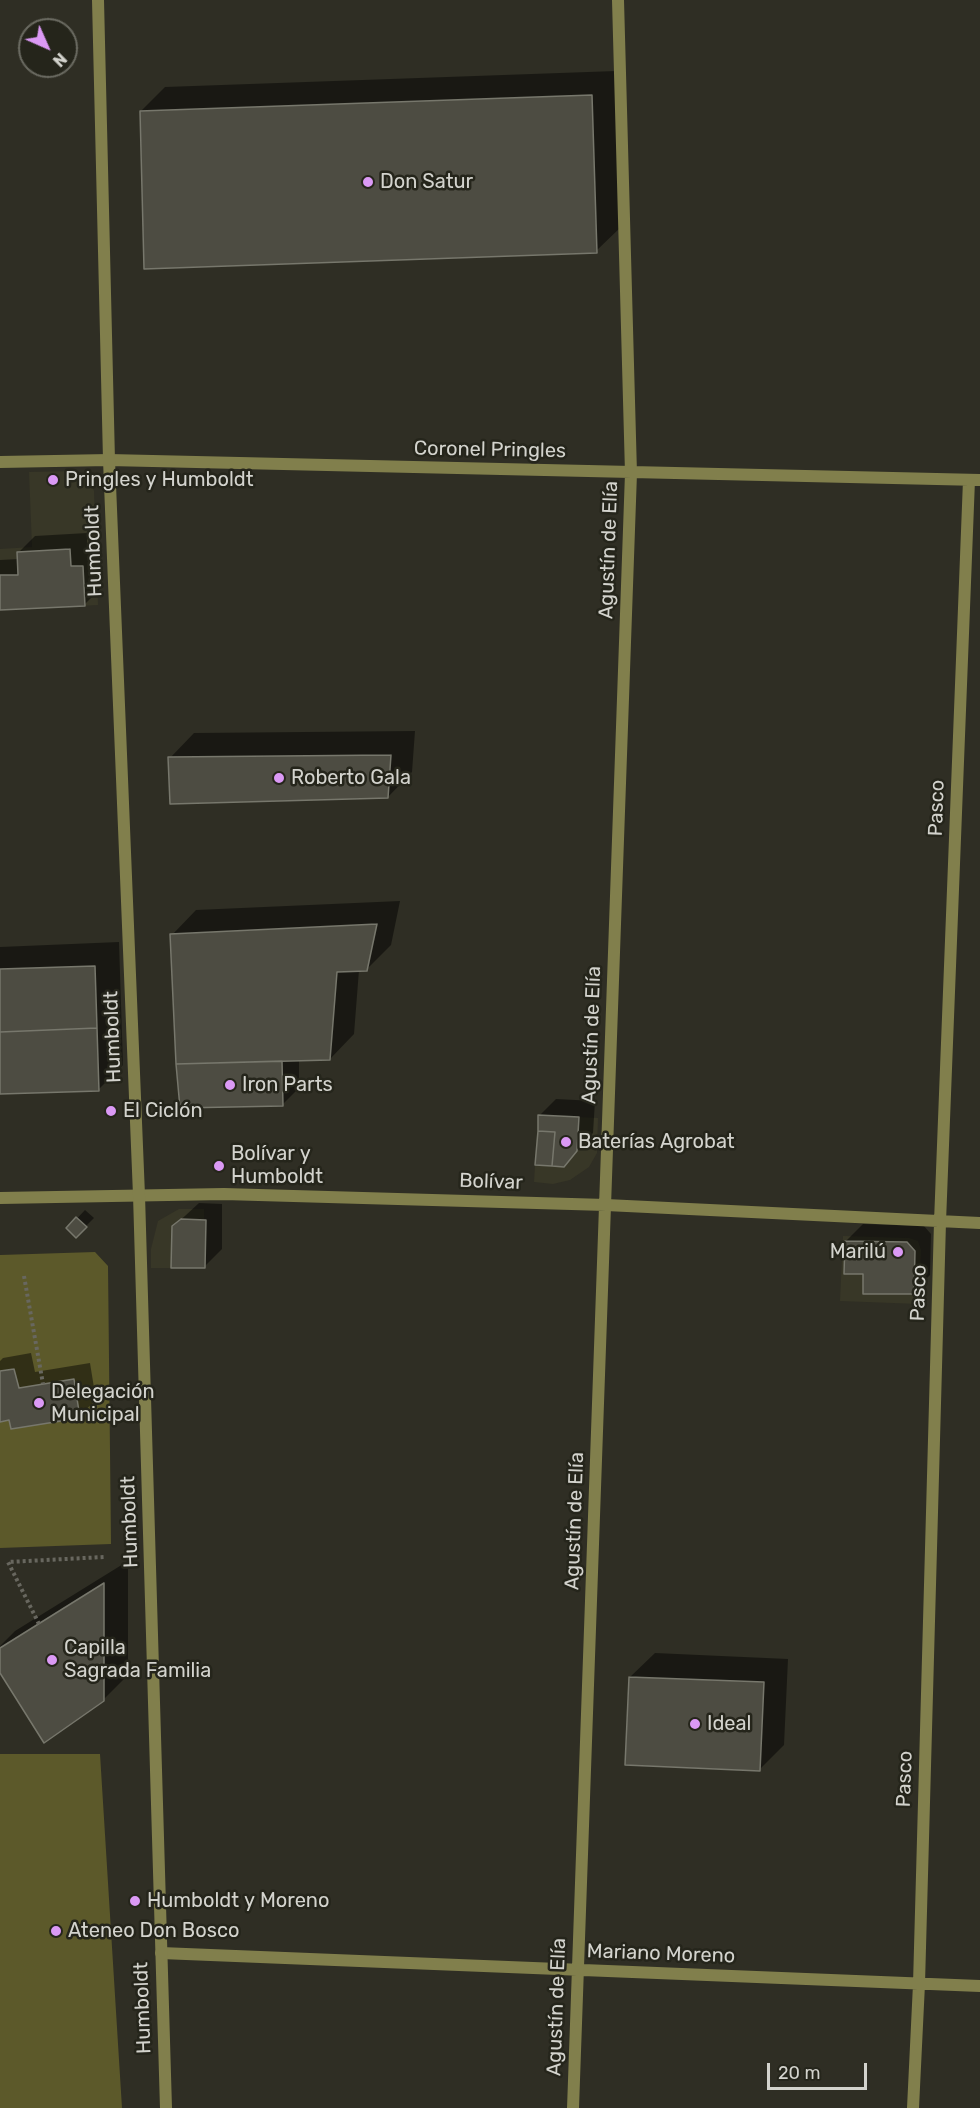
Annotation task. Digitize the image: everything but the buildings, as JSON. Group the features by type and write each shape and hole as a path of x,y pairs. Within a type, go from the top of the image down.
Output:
{"street":[{"name":"Humboldt","path":"98,0 109,460 139,1195 166,2108"},
{"name":"Agustín de Elía","path":"573,2108 631,473 618,0"},
{"name":"Coronel Pringles","path":"0,462 109,460 975,480"},
{"name":"Pasco","path":"913,2108 919,1984 940,1222 975,480"},
{"name":"Bolívar","path":"0,1198 224,1194 606,1204 980,1223"},
{"name":"Mariano Moreno","path":"161,1953 980,1986"}],"path":[{"path":"24,1276 43,1384"},
{"path":"39,1624 8,1562 105,1557"}],"shaded area":[{"path":"72,471 82,474 90,481 94,491 98,605 0,610 0,549 32,547 29,472"},
{"path":"538,1115 598,1118 597,1153 589,1167 570,1180 553,1184 534,1182"},
{"path":"179,1209 204,1209 205,1268 151,1268 151,1249 158,1221"},
{"path":"843,1236 909,1238 918,1241 921,1250 919,1304 840,1301"},
{"path":"95,1252 108,1266 111,1544 0,1548 0,1255"},
{"name":"Ateneo Don Bosco","path":"0,1754 100,1754 122,2108 0,2108"}],"place":[{"name":"Don Satur","path":"368,182"},
{"name":"Pringles y Humboldt","path":"53,480"},
{"name":"Roberto Gala","path":"279,778"},
{"name":"Iron Parts","path":"230,1085"},
{"name":"El Ciclón","path":"111,1111"},
{"name":"Baterías Agrobat","path":"566,1142"},
{"name":"Bolívar y Humboldt","path":"219,1166"},
{"name":"Marilú","path":"898,1252"},
{"name":"Delegación Municipal","path":"39,1403"},
{"name":"Capilla Sagrada Familia","path":"52,1660"},
{"name":"Ideal","path":"695,1724"},
{"name":"Humboldt y Moreno","path":"135,1901"},
{"name":"Ateneo Don Bosco","path":"56,1931"}]}
